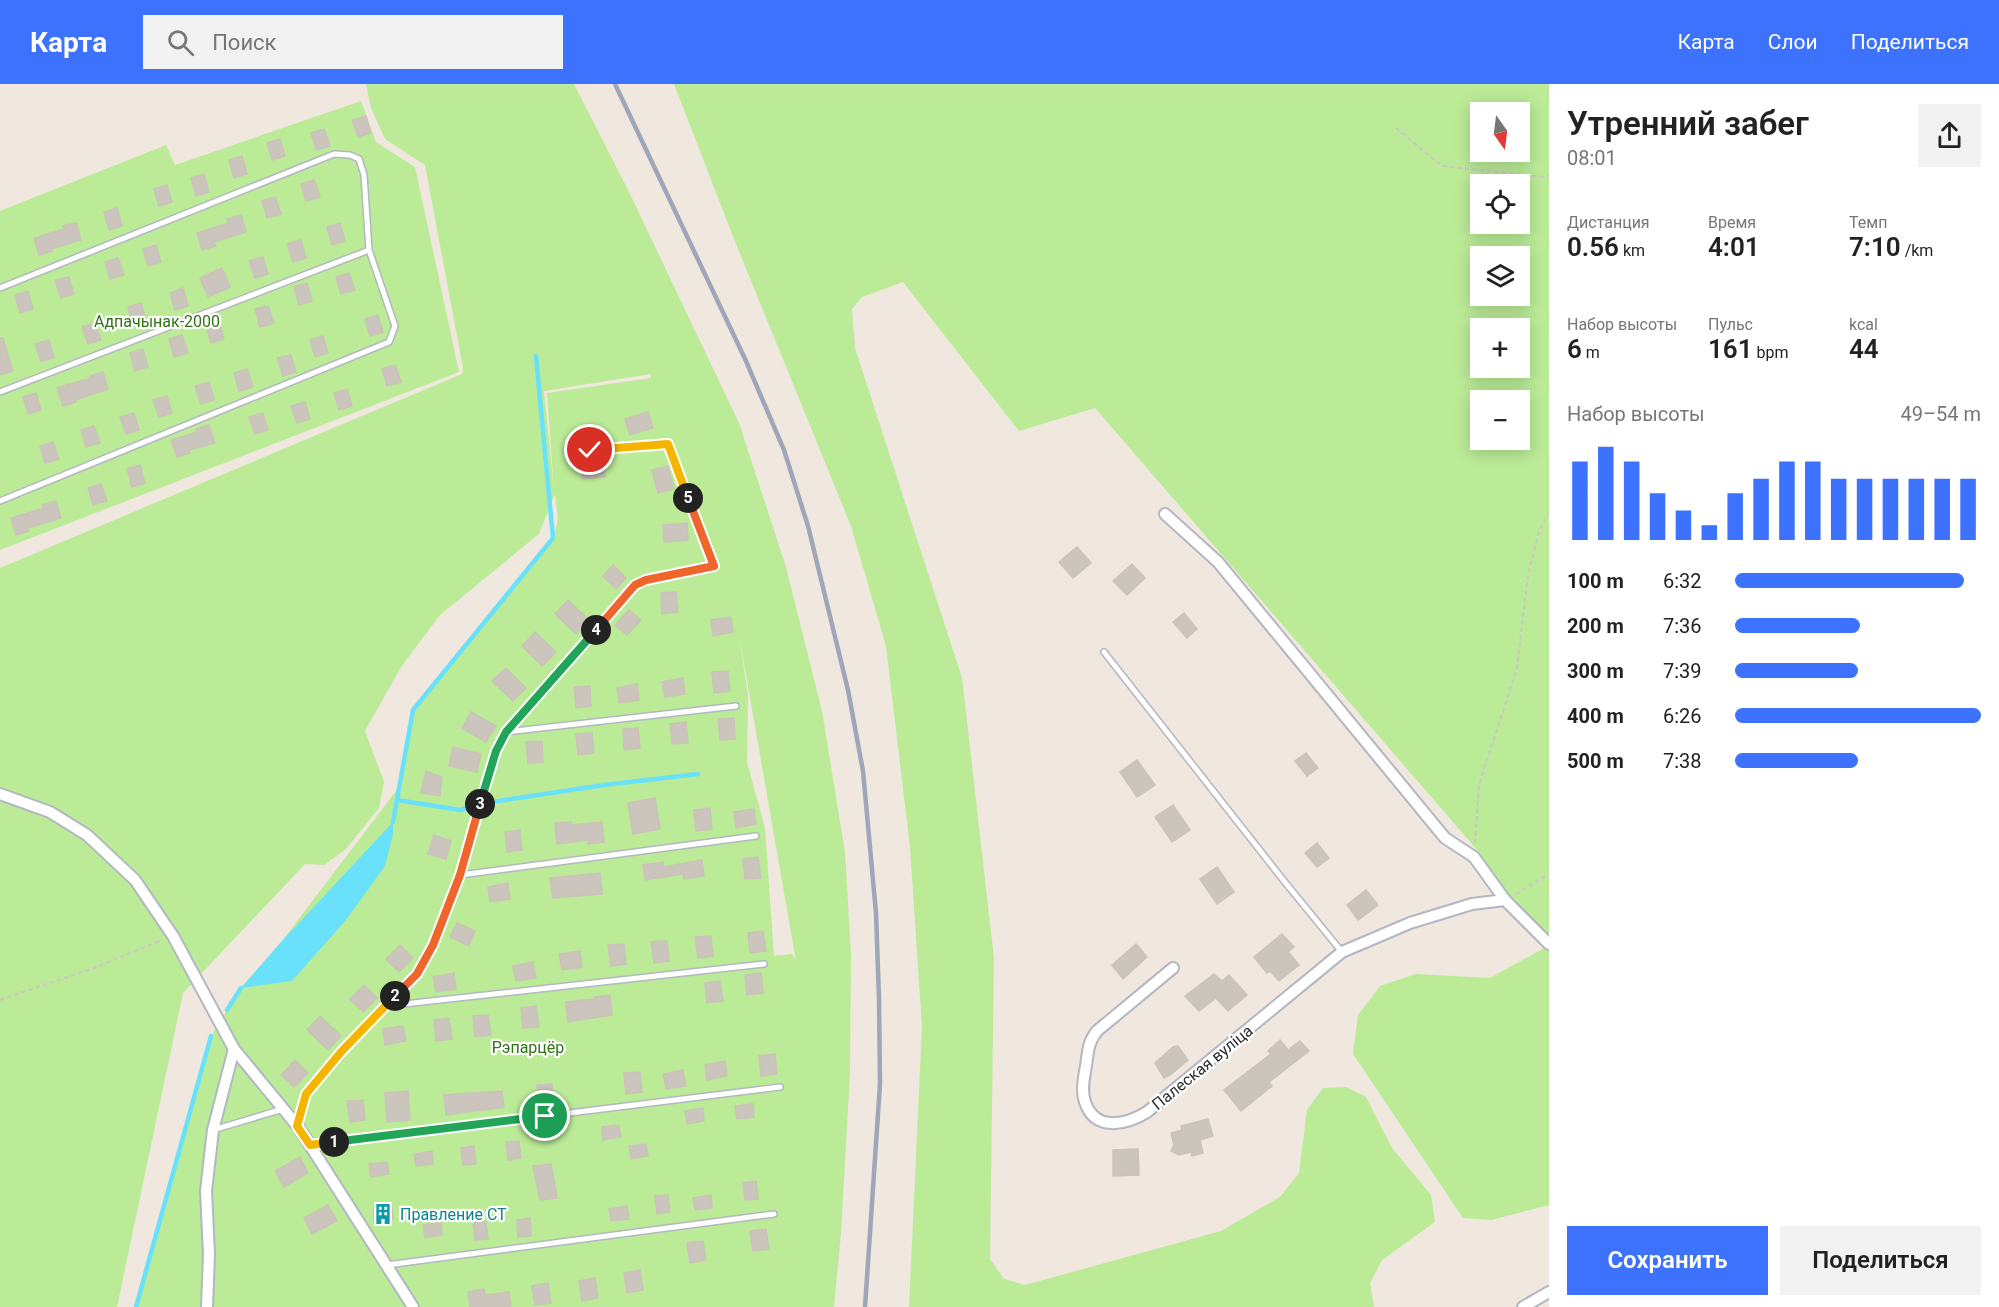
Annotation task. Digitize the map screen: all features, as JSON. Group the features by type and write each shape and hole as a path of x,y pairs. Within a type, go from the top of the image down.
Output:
{"street":[{"path":"1165,514 1218,562 1445,838 1473,857 1506,900 1549,944"},
{"path":"0,794 50,812 87,835 135,880 172,936 234,1049 297,1126 413,1307"},
{"name":"Палеская вуліца","path":"1173,968 1097,1031 1089,1041 1083,1083 1084,1101 1090,1114 1102,1123 1117,1124 1134,1120 1146,1112 1342,952 1410,923 1472,904 1506,900"},
{"path":"207,1307 209,1254 206,1191 213,1130 234,1049"},
{"path":"1522,1307 1549,1292"}],"lane":[{"path":"0,288 334,154 350,155 359,159 364,175 369,250 395,326 389,342 0,501"},
{"path":"0,392 369,250"},
{"path":"297,1126 306,1094 341,1052 417,974 433,945 460,875 496,751 506,732 635,585 646,580 714,566 668,444 590,450"},
{"path":"1104,652 1342,952"},
{"path":"506,732 736,706"},
{"path":"460,875 756,836"},
{"path":"386,1005 764,964"},
{"path":"310,1145 780,1087"},
{"path":"213,1130 283,1109"},
{"path":"385,1265 774,1214"}],"path":[{"path":"1396,128 1442,166 1544,177 1549,175"},
{"path":"1473,857 1479,785 1517,668 1528,575 1539,531 1549,513"},
{"path":"1506,900 1549,874"},
{"path":"0,1000 94,969 172,936"}],"green space":[{"name":"Рэпарцёр","path":"366,84 574,84 629,192 739,423 786,567 822,711 845,852 851,955 850,1073 841,1233 834,1307 136,1307 211,1036 241,988 282,941 399,787 413,710 553,538 558,519 555,494 539,534 440,615 401,667 365,731 384,782 379,808 346,849 324,865 305,864 183,993 117,1307 0,1307 0,568 462,374 463,368 425,165 385,139 371,108","holes":["651,374 651,378 547,393 554,490 544,391","739,635 796,961 792,954 774,956 765,828 747,762 748,695"]},
{"path":"674,84 1549,84 1549,1205 1491,1220 1463,1218 1353,1054 1358,1015 1380,986 1416,974 1490,978 1546,947 1505,900 1478,851 1095,408 1019,431 903,282 862,297 852,309 855,348 962,678 994,958 990,1259 1004,1279 1025,1285 1221,1231 1280,1197 1299,1173 1307,1110 1323,1088 1346,1087 1366,1097 1392,1148 1431,1195 1435,1222 1382,1260 1370,1283 1374,1307 909,1307 922,1027 910,847 886,646 851,526 734,239"},
{"name":"Адпачынак-2000","path":"361,101 376,142 415,167 459,372 0,550 0,211 166,145 175,165"}],"water":[{"path":"393,822 393,834 385,866 346,920 292,981 241,988 282,941"}],"building":[{"path":"366,116 371,133 358,137 352,120"},
{"path":"324,129 330,146 316,150 311,133"},
{"path":"280,139 285,156 272,160 267,143"},
{"path":"242,156 247,174 234,178 229,160"},
{"path":"204,174 209,192 196,196 191,178"},
{"path":"314,180 320,197 306,201 301,184"},
{"path":"167,185 172,202 159,206 154,189"},
{"path":"275,197 281,214 267,218 262,201"},
{"path":"117,208 122,226 109,230 104,212"},
{"path":"241,215 246,232 214,242 216,246 202,250 197,233 229,223 227,219"},
{"path":"76,223 81,240 39,255 34,238"},
{"path":"340,223 345,241 332,245 327,227"},
{"path":"301,240 306,258 293,262 287,244"},
{"path":"156,245 161,262 148,266 143,249"},
{"path":"263,257 268,274 255,278 249,261"},
{"path":"118,258 124,275 110,279 105,262"},
{"path":"222,268 230,287 208,297 200,278"},
{"path":"349,273 355,290 341,294 336,277"},
{"path":"69,277 74,294 61,298 55,280"},
{"path":"307,283 312,301 299,305 294,287"},
{"path":"183,288 188,306 175,310 170,293"},
{"path":"28,291 33,309 20,313 15,295"},
{"path":"141,303 146,320 133,324 128,307"},
{"path":"268,306 274,323 260,327 255,309"},
{"path":"378,315 383,332 370,336 365,319"},
{"path":"219,322 224,339 211,343 206,326"},
{"path":"95,323 101,340 88,344 82,327"},
{"path":"182,335 188,353 174,357 169,339"},
{"path":"323,336 328,353 315,357 310,340"},
{"path":"0,338 3,338 13,371 0,375"},
{"path":"49,340 54,358 41,361 35,344"},
{"path":"143,349 148,367 135,371 130,353"},
{"path":"291,355 296,372 283,376 277,358"},
{"path":"395,365 401,382 387,386 382,369"},
{"path":"247,369 253,387 239,391 234,373"},
{"path":"103,372 108,389 63,406 57,388"},
{"path":"209,382 214,400 201,404 195,386"},
{"path":"347,389 352,406 339,410 334,393"},
{"path":"36,393 41,410 28,414 23,397"},
{"path":"167,396 172,413 159,417 153,400"},
{"path":"305,402 310,419 297,423 291,406"},
{"path":"648,412 653,428 630,435 625,419"},
{"path":"134,413 139,430 126,434 120,417"},
{"path":"263,413 268,430 255,434 249,417"},
{"path":"209,425 215,443 189,450 190,453 177,457 171,440 197,432 196,429"},
{"path":"94,426 100,443 86,447 81,430"},
{"path":"53,442 59,459 45,463 40,446"},
{"path":"604,461 605,477 582,479 581,462"},
{"path":"140,465 145,483 132,487 127,469"},
{"path":"668,466 674,489 658,493 652,470"},
{"path":"101,484 107,501 93,505 88,488"},
{"path":"56,501 61,518 28,528 29,531 16,535 11,518 44,508 42,505"},
{"path":"687,523 688,540 664,542 663,525"},
{"path":"1077,547 1091,563 1073,578 1059,562"},
{"path":"1132,564 1145,578 1127,595 1113,581"},
{"path":"613,565 626,578 616,589 603,576"},
{"path":"676,592 678,612 662,614 661,593"},
{"path":"568,600 589,620 576,634 555,614"},
{"path":"629,610 641,620 627,635 615,625"},
{"path":"1184,613 1197,629 1187,638 1173,622"},
{"path":"731,617 733,632 713,636 711,620"},
{"path":"535,632 556,652 542,666 522,646"},
{"path":"506,668 526,688 513,701 492,681"},
{"path":"728,671 730,691 714,693 712,672"},
{"path":"683,678 685,694 665,697 662,682"},
{"path":"637,684 639,700 619,703 617,688"},
{"path":"590,686 591,706 576,708 574,687"},
{"path":"471,712 496,726 486,742 462,728"},
{"path":"734,718 735,739 720,740 718,719"},
{"path":"686,722 688,743 672,744 670,724"},
{"path":"638,728 640,748 624,750 623,729"},
{"path":"592,733 594,753 578,755 576,734"},
{"path":"542,741 543,762 528,763 526,742"},
{"path":"453,747 481,754 477,772 449,766"},
{"path":"1306,753 1318,768 1307,776 1295,761"},
{"path":"1137,760 1155,785 1137,797 1120,772"},
{"path":"426,771 442,777 440,796 421,793"},
{"path":"655,798 660,829 633,834 628,803"},
{"path":"1173,805 1190,830 1172,842 1155,817"},
{"path":"710,808 712,829 696,831 694,810"},
{"path":"754,809 756,824 736,828 734,812"},
{"path":"571,822 571,825 602,822 604,842 588,844 588,840 557,844 555,823"},
{"path":"520,830 522,850 507,852 505,832"},
{"path":"434,835 451,841 446,859 428,854"},
{"path":"1317,843 1329,858 1317,867 1305,853"},
{"path":"758,857 761,878 745,879 743,859"},
{"path":"702,860 704,876 684,879 683,874 645,880 643,865 663,862 664,867"},
{"path":"1217,867 1234,892 1217,904 1200,879"},
{"path":"600,873 602,894 553,898 550,878"},
{"path":"508,883 510,899 490,902 488,887"},
{"path":"1366,890 1378,905 1358,920 1347,905"},
{"path":"457,923 475,931 469,946 450,937"},
{"path":"763,931 766,951 750,953 748,933"},
{"path":"1282,934 1294,947 1288,952 1299,965 1279,981 1270,971 1267,973 1254,957"},
{"path":"711,936 713,956 698,958 695,937"},
{"path":"667,941 669,961 654,963 651,942"},
{"path":"624,944 626,964 611,966 608,945"},
{"path":"1136,944 1147,957 1123,979 1112,965"},
{"path":"400,945 413,958 399,972 386,959"},
{"path":"580,951 582,967 562,970 559,954"},
{"path":"533,962 536,978 516,981 513,966"},
{"path":"454,973 456,989 436,992 433,977"},
{"path":"761,973 763,993 747,995 745,975"},
{"path":"1214,974 1222,981 1229,975 1247,995 1228,1011 1216,998 1199,1011 1185,996"},
{"path":"720,981 723,1001 707,1003 705,983"},
{"path":"364,985 377,998 363,1012 350,999"},
{"path":"610,995 612,1015 568,1022 566,1002"},
{"path":"536,1006 539,1027 523,1028 521,1008"},
{"path":"488,1015 491,1035 475,1037 473,1016"},
{"path":"320,1016 341,1036 328,1050 307,1030"},
{"path":"449,1018 452,1039 436,1041 434,1020"},
{"path":"403,1026 406,1041 385,1045 383,1029"},
{"path":"1280,1040 1288,1050 1300,1041 1309,1051 1269,1082 1272,1086 1241,1111 1224,1090 1271,1054 1268,1051"},
{"path":"1178,1046 1188,1060 1164,1078 1155,1063 1173,1047"},
{"path":"775,1054 777,1074 761,1076 759,1056"},
{"path":"295,1060 308,1073 294,1087 281,1075"},
{"path":"725,1061 727,1076 707,1080 705,1065"},
{"path":"683,1070 686,1086 666,1089 663,1074"},
{"path":"640,1072 642,1092 626,1094 624,1073"},
{"path":"552,1084 554,1104 539,1106 537,1085"},
{"path":"408,1091 410,1120 387,1122 385,1093"},
{"path":"502,1091 504,1107 446,1115 444,1095"},
{"path":"363,1100 365,1120 350,1122 347,1101"},
{"path":"753,1104 754,1117 737,1119 735,1106"},
{"path":"703,1108 704,1121 687,1124 685,1111"},
{"path":"1208,1119 1213,1136 1200,1140 1203,1153 1192,1156 1191,1152 1179,1155 1171,1151 1174,1145 1171,1133 1182,1130 1181,1126"},
{"path":"619,1125 621,1137 603,1140 602,1127"},
{"path":"519,1141 521,1158 508,1160 506,1142"},
{"path":"646,1144 648,1156 631,1159 629,1146"},
{"path":"474,1146 476,1164 463,1165 461,1148"},
{"path":"1138,1149 1139,1175 1113,1176 1113,1150"},
{"path":"432,1151 433,1164 416,1166 414,1154"},
{"path":"300,1157 308,1173 284,1187 275,1171"},
{"path":"387,1162 389,1174 371,1177 369,1164"},
{"path":"551,1164 557,1198 540,1200 533,1166"},
{"path":"756,1181 758,1199 745,1200 743,1183"},
{"path":"668,1195 670,1212 657,1214 655,1196"},
{"path":"711,1195 712,1208 695,1210 693,1198"},
{"path":"328,1205 337,1221 312,1234 304,1218"},
{"path":"627,1206 629,1219 611,1221 609,1209"},
{"name":"Правление СТ","path":"392,1207 393,1219 374,1221 373,1209"},
{"path":"530,1218 531,1236 518,1237 517,1220"},
{"path":"441,1222 442,1235 425,1238 423,1225"},
{"path":"486,1222 488,1239 475,1240 473,1223"},
{"path":"766,1229 769,1249 753,1251 750,1231"},
{"path":"703,1241 706,1260 690,1263 687,1243"},
{"path":"640,1270 643,1290 627,1293 624,1273"},
{"path":"595,1278 598,1298 582,1301 579,1281"},
{"path":"548,1283 551,1303 535,1305 532,1286"},
{"path":"484,1289 485,1295 509,1292 511,1307 470,1307 468,1292"}],"waterway":[{"path":"393,822 413,710 553,538 536,356"},
{"path":"492,802 698,774"},
{"path":"397,800 460,810 467,808"},
{"path":"227,1010 241,988"},
{"path":"136,1307 211,1036"}],"railway":[{"path":"615,84 746,361 784,450 808,526 848,690 863,771 876,913 879,999 880,1084 865,1307"}],"place":[{"name":"Правление СТ","path":"383,1214"}],"route":[{"path":"545,1116 310,1145 297,1126 306,1094 341,1052 417,974 433,945 460,875 496,751 506,732 635,585 646,580 714,566 668,444 590,450"}]}
